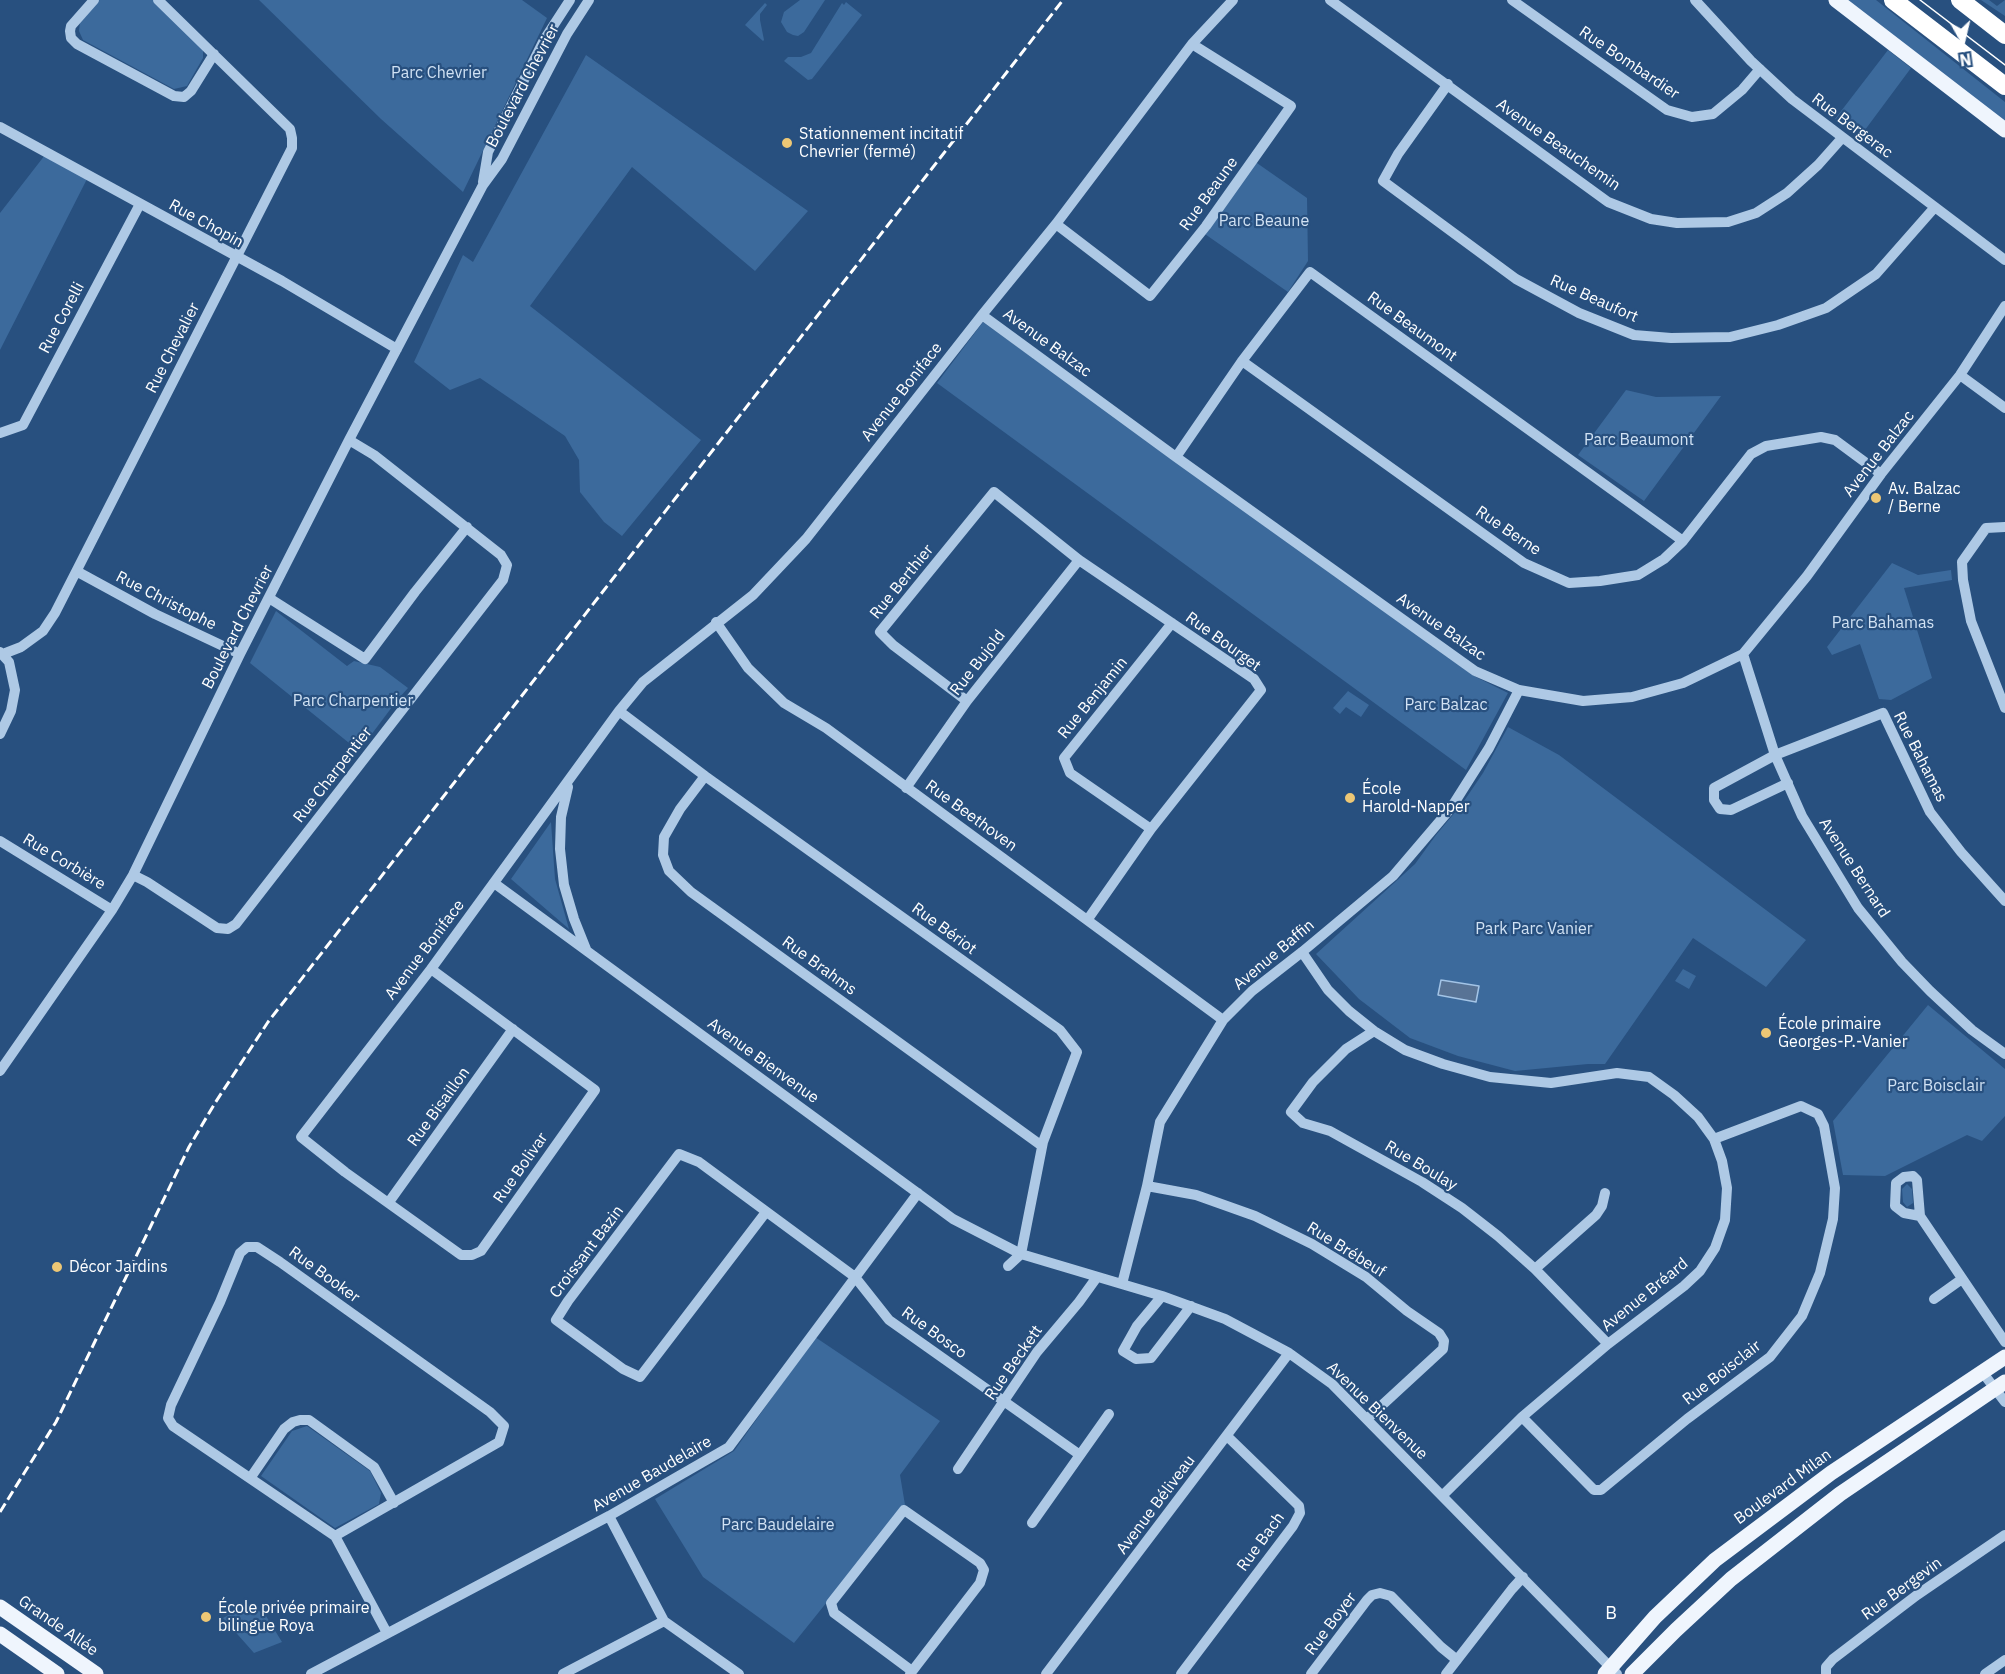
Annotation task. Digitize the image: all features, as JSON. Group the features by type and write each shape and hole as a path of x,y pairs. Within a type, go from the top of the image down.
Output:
{"highway":[{"path":"1893,0 2005,86"},
{"path":"1960,0 2004,33"}],"main road":[{"path":"1836,0 2005,130"},
{"name":"Boulevard Milan","path":"1611,1672 1655,1617 1715,1560 1831,1473 2005,1357"},
{"path":"1632,1674 1740,1572 1840,1494 2000,1385"},
{"name":"Grande Allée","path":"0,1607 96,1674"},
{"path":"0,1634 57,1674"}],"street":[{"path":"94,0 71,26 72,38 77,44 174,96 184,97 191,92 214,54"},
{"name":"Rue Chevalier","path":"2,653 21,647 43,631 55,614 292,148 290,129 158,0"},
{"name":"Boulevard Chevrier","path":"483,185 489,152 544,40 570,0"},
{"name":"Boulevard Chevrier","path":"0,1071 112,910 133,875 240,654 349,440 483,185 502,159 567,34 589,0"},
{"name":"Avenue Boniface","path":"301,1137 431,969 619,711 643,682 753,595 806,539 1056,224 1192,44 1233,0"},
{"name":"Avenue Beauchemin","path":"1330,0 1608,202 1651,219 1677,223 1728,222 1756,213 1788,193 1842,138"},
{"name":"Rue Bombardier","path":"1512,0 1667,110 1692,117 1713,114 1742,90 1760,69"},
{"name":"Rue Bergerac","path":"1695,0 1720,29 1792,99 2005,260"},
{"name":"Rue Beaune","path":"1056,224 1150,296 1206,226 1291,106 1192,44"},
{"name":"Rue Beaufort","path":"1448,84 1398,154 1383,181 1516,279 1579,313 1634,335 1671,338 1730,337 1778,325 1826,308 1876,274 1935,207"},
{"name":"Rue Chopin","path":"0,127 282,281 398,349"},
{"name":"Rue Corelli","path":"0,434 23,425 140,204"},
{"name":"Rue Beaumont","path":"1176,457 1242,361 1310,272 1683,541"},
{"name":"Avenue Balzac","path":"982,315 1475,671 1519,690 1583,701 1632,697 1683,683 1743,654 1807,576 1881,474 1960,375 2005,306"},
{"name":"Rue Berne","path":"1242,361 1524,563 1569,583 1638,575 1664,559 1683,541 1751,454 1766,446 1821,437 1835,440 1881,474"},
{"path":"1960,375 2005,408"},
{"name":"Rue Charpentier","path":"133,875 217,928 228,929 236,924 503,580 507,565 501,555 374,455 349,440"},
{"name":"Rue Bourget","path":"994,492 1079,560 1254,680 1261,690 1151,829 1088,919"},
{"name":"Rue Berthier","path":"967,701 893,645 880,632 994,492"},
{"path":"2005,526 1986,528 1962,562 1971,621 2005,708"},
{"path":"269,597 365,659 467,527"},
{"name":"Rue Bujold","path":"906,788 967,701 1079,560"},
{"name":"Rue Christophe","path":"78,572 155,614 240,654"},
{"name":"Rue Beethoven","path":"716,622 748,668 784,702 826,728 1223,1020"},
{"name":"Rue Benjamin","path":"1151,829 1070,773 1064,758 1172,623"},
{"path":"0,734 11,711 15,695 11,666 2,653"},
{"name":"Avenue Bernard","path":"1743,654 1775,755 1802,816 1858,908 1902,962 1930,991 1972,1030 2005,1054"},
{"name":"Avenue Baffin","path":"1122,1284 1147,1186 1160,1122 1223,1020 1252,991 1393,876 1451,808 1489,748 1519,690"},
{"name":"Rue Bériot","path":"619,711 705,776 1059,1030 1077,1052 1042,1146 1021,1254"},
{"name":"Rue Bahamas","path":"1775,755 1883,713 1930,812 1961,852 2005,901"},
{"path":"1775,755 1714,788 1714,800 1720,809 1731,810 1788,783"},
{"name":"Rue Brahms","path":"705,776 680,809 664,837 663,855 669,872 691,892 1042,1146"},
{"name":"Avenue Boniface","path":"570,778 562,809 560,849 564,885 586,949"},
{"name":"Rue Corbière","path":"0,841 112,910"},
{"name":"Avenue Bienvenue","path":"494,883 953,1219 1021,1254 1162,1296 1225,1319 1289,1353 1332,1384 1523,1577 1611,1672"},
{"name":"Avenue Bréard","path":"1302,952 1328,990 1374,1031 1405,1050 1443,1064 1490,1077 1551,1083 1617,1073 1649,1077 1674,1095 1698,1117 1714,1139 1724,1171 1727,1197 1723,1227 1712,1254 1700,1271 1684,1286 1608,1344 1522,1417 1442,1496"},
{"name":"Rue Bolivar","path":"301,1137 345,1172 461,1255 472,1256 481,1251 595,1090 431,969"},
{"name":"Rue Bisaillon","path":"389,1202 513,1029"},
{"name":"Rue Boulay","path":"1374,1031 1346,1049 1313,1082 1291,1112 1303,1123 1330,1131 1422,1182 1462,1208 1534,1269 1608,1344"},
{"name":"Rue Boisclair","path":"1522,1417 1594,1490 1601,1490 1680,1425 1770,1357 1802,1316 1820,1273 1833,1219 1835,1188 1824,1126 1818,1114 1801,1106 1714,1139"},
{"name":"Croissant Bazin","path":"766,1212 640,1377 623,1369 556,1320 567,1301 679,1154 699,1162 855,1277"},
{"name":"Rue Brébeuf","path":"1147,1186 1196,1195 1255,1216 1312,1244 1366,1277 1407,1311 1439,1333 1444,1341 1443,1349 1367,1419"},
{"name":"Avenue Baudelaire","path":"311,1674 609,1516 729,1447 918,1193"},
{"path":"1534,1269 1596,1215 1602,1206 1605,1193"},
{"path":"1920,1216 2005,1342"},
{"name":"Rue Booker","path":"335,1536 499,1442 504,1426 490,1412 280,1262 257,1247 247,1247 240,1253 220,1302 171,1405 168,1418 173,1426 335,1536 387,1633"},
{"path":"1008,1266 1021,1254"},
{"name":"Rue Bosco","path":"855,1277 889,1320 1080,1455"},
{"name":"Rue Beckett","path":"958,1469 1005,1402 1036,1352 1079,1302 1097,1277"},
{"path":"1934,1299 1962,1279"},
{"path":"1162,1296 1137,1326 1124,1351 1136,1359 1151,1358 1191,1306"},
{"name":"Avenue Béliveau","path":"1046,1674 1289,1353"},
{"path":"1983,1373 2000,1385 2005,1402"},
{"path":"1032,1522 1109,1414"},
{"path":"251,1477 284,1429 293,1422 309,1420 374,1467 394,1503"},
{"name":"Rue Bach","path":"1181,1674 1293,1526 1300,1513 1297,1504 1227,1436"},
{"path":"904,1510 980,1563 984,1570 980,1584 911,1673 834,1613 831,1603 904,1510"},
{"path":"609,1516 664,1621 739,1674"},
{"name":"Rue Bergevin","path":"1826,1674 1825,1669 1829,1663 1866,1633 2005,1535"},
{"path":"1446,1674 1523,1577"},
{"name":"Rue Boyer","path":"1311,1674 1367,1600 1372,1595 1380,1593 1391,1596 1441,1647 1457,1660"},
{"path":"563,1674 664,1621"},
{"path":"1985,1674 2005,1660"}],"green space":[{"path":"98,0 154,0 203,49 203,58 187,86 174,89 83,40 79,31 80,22"},
{"name":"Parc Chevrier","path":"259,0 522,0 547,18 463,192 381,119"},
{"path":"800,0 825,0 804,32 798,36 787,32 781,22 784,12"},
{"path":"1847,0 1876,0 2005,102 2005,122"},
{"path":"1981,0 1989,0 1997,6 2005,0 2005,16"},
{"path":"846,2 862,15 812,79 808,80 784,61 788,57 801,57 811,53 842,3 844,5"},
{"path":"765,3 767,5 760,14 763,41 745,25"},
{"path":"1888,50 1911,68 1859,138 1835,119"},
{"path":"586,55 808,211 755,271 632,167 530,306 701,440 622,536 604,522 580,492 579,460 565,436 480,378 450,390 414,362 463,255 473,262"},
{"path":"45,155 87,179 0,350 0,213"},
{"name":"Parc Beaune","path":"1254,161 1307,198 1308,261 1288,292 1202,232"},
{"name":"Parc Balzac","path":"983,322 1476,677 1508,693 1466,770 937,383"},
{"name":"Parc Beaumont","path":"1626,390 1656,397 1721,396 1644,501 1578,455"},
{"name":"Parc Bahamas","path":"1892,563 1918,575 1951,570 1952,580 1904,588 1932,678 1891,700 1879,699 1860,644 1832,655 1827,647"},
{"name":"Parc Charpentier","path":"276,611 347,666 354,661 380,667 408,688 399,698 393,694 390,699 395,703 359,751 250,663"},
{"path":"1348,691 1369,705 1361,717 1346,707 1340,714 1333,708"},
{"name":"Park Parc Vanier","path":"1508,727 1559,755 1806,940 1766,987 1693,938 1605,1064 1515,1071 1458,1056 1410,1038 1359,999 1316,954 1415,864 1462,804 1483,773"},
{"path":"551,822 555,879 569,929 511,879"},
{"path":"1683,969 1696,976 1689,989 1675,981"},
{"name":"Parc Boisclair","path":"1928,1005 2005,1069 2005,1116 1982,1141 1967,1135 1885,1176 1843,1175 1833,1121"},
{"path":"1907,1184 1912,1189 1913,1203 1907,1207 1903,1202 1902,1189"},
{"name":"Parc Baudelaire","path":"815,1337 940,1421 900,1475 905,1505 794,1643 703,1577 655,1499 734,1451"},
{"path":"307,1426 370,1471 381,1493 379,1504 335,1528 261,1476 292,1431"},
{"path":"249,1604 266,1616 282,1642 254,1653 223,1618"}],"shaded area":[{"path":"1441,980 1479,986 1476,1002 1438,995"}],"tram line":[{"path":"1920,0 2005,65"}],"railway":[{"path":"0,1512 56,1422 189,1147 268,1022 1063,0"}],"place":[{"name":"Stationnement incitatif Chevrier (fermé)","path":"787,143"},
{"name":"Av. Balzac / Berne","path":"1876,498"},
{"name":"École Harold-Napper","path":"1350,798"},
{"name":"École primaire Georges-P.-Vanier","path":"1766,1033"},
{"name":"Décor Jardins","path":"57,1267"},
{"name":"École privée primaire bilingue Roya","path":"206,1617"}],"district":[{"name":"B","path":"1612,1614"}]}
